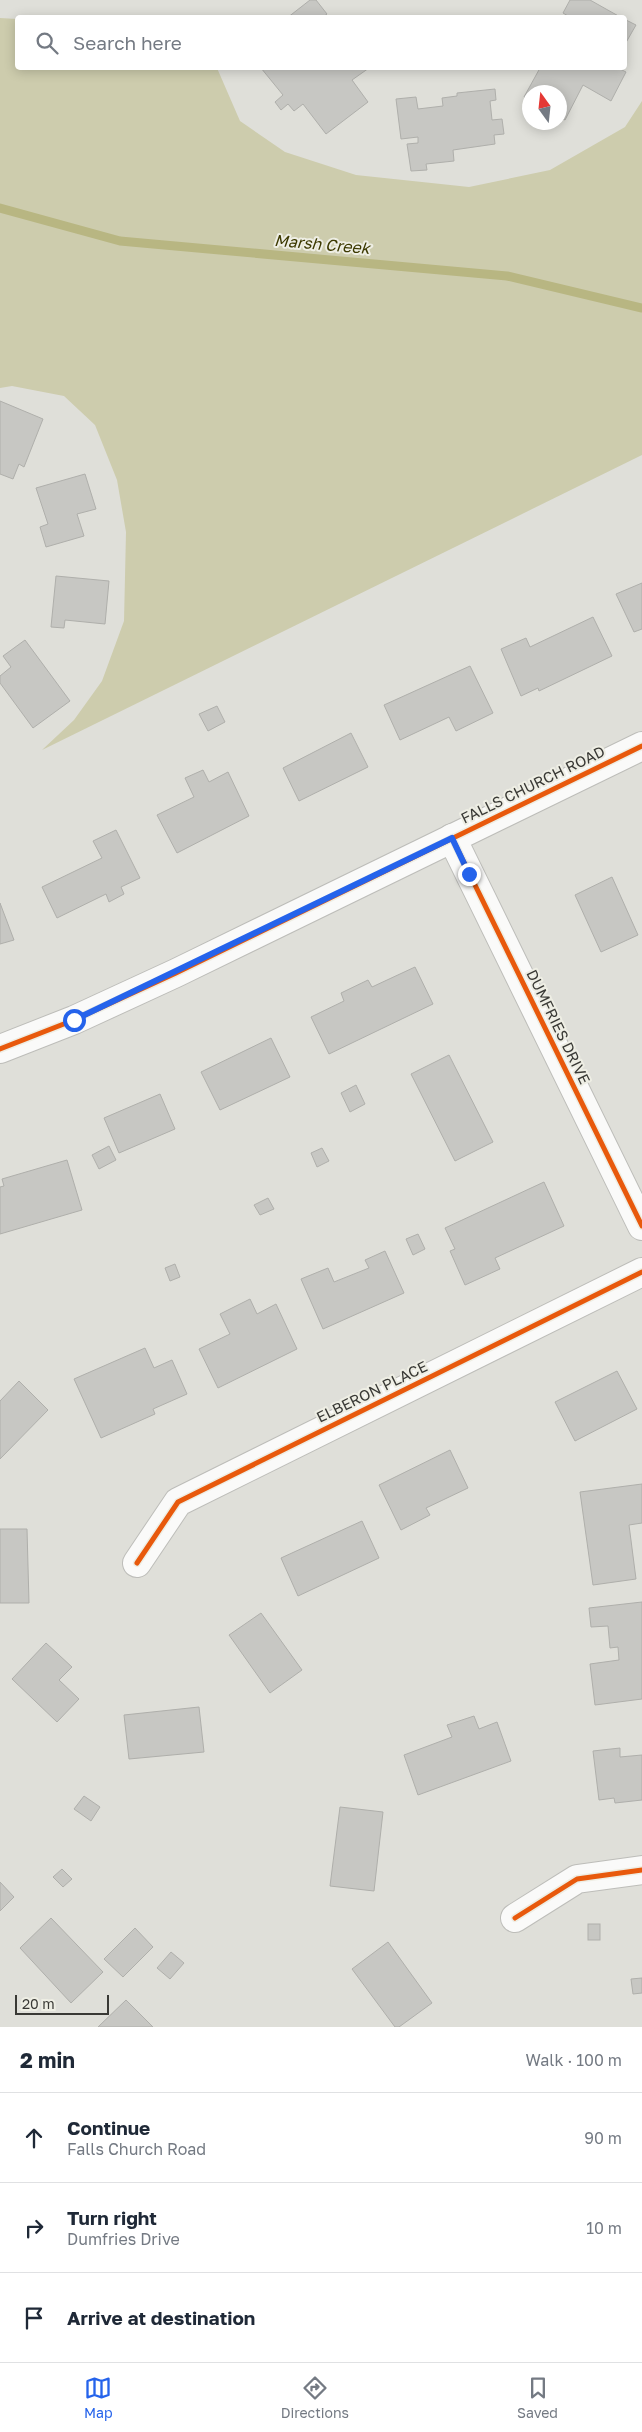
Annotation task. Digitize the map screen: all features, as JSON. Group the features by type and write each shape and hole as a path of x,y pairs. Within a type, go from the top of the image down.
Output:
{"street":[{"name":"FALLS CHURCH ROAD","path":"0,1049 74,1020 176,973 642,746"},
{"name":"DUMFRIES DRIVE","path":"452,838 642,1226"},
{"name":"ELBERON PLACE","path":"138,1563 178,1502 642,1272"},
{"path":"515,1918 577,1879 642,1870"}],"green space":[{"path":"0,18 15,19 15,70 218,70 240,121 285,152 356,175 469,187 550,170 625,127 642,101 642,455 42,750 74,720 102,681 124,621 126,532 117,480 95,425 64,396 12,386 0,388"}],"building":[{"path":"310,0 316,0 327,14 326,15 291,15"},
{"path":"570,0 590,0 617,15 566,15 563,13"},
{"path":"627,20 636,25 627,41"},
{"path":"263,70 366,70 352,80 368,102 326,134 303,104 294,111 288,104 281,110 275,102 283,95"},
{"path":"539,70 622,70 626,72 611,101 583,85 567,116 567,85 531,85"},
{"path":"495,89 496,100 490,101 492,120 502,119 504,134 494,135 495,144 453,150 454,161 426,164 427,170 411,171 407,144 418,143 418,137 401,139 396,99 416,97 418,109 443,106 442,98 457,96 457,93"},
{"path":"0,401 43,419 24,467 19,464 13,479 0,474"},
{"path":"85,474 96,509 77,514 84,536 46,547 40,527 48,524 36,488"},
{"path":"56,576 109,581 105,624 65,620 64,628 51,627"},
{"path":"642,583 642,629 634,632 616,594"},
{"path":"593,617 612,656 539,691 538,688 521,696 501,649 526,638 530,647"},
{"path":"25,640 70,701 33,728 0,683 0,676 11,667 3,656"},
{"path":"470,666 493,713 456,731 449,717 400,740 384,705"},
{"path":"217,706 225,722 208,731 199,714"},
{"path":"351,733 368,767 299,801 283,768"},
{"path":"203,770 209,782 228,772 249,816 177,853 157,815 194,797 185,778"},
{"path":"116,830 140,878 121,887 124,894 109,902 106,894 57,918 42,887 102,858 93,841"},
{"path":"612,877 638,935 601,952 575,895"},
{"path":"0,903 14,940 0,944"},
{"path":"415,967 433,1004 329,1054 311,1017 344,1001 341,993 368,980 372,987"},
{"path":"271,1038 290,1077 220,1110 201,1072"},
{"path":"449,1055 493,1142 455,1161 411,1074"},
{"path":"356,1085 365,1104 350,1112 341,1093"},
{"path":"160,1094 175,1129 119,1153 104,1118"},
{"path":"109,1146 116,1160 99,1169 92,1155"},
{"path":"322,1148 329,1161 317,1167 311,1153"},
{"path":"67,1160 82,1210 0,1234 0,1187 4,1186 2,1179"},
{"path":"544,1182 564,1226 495,1258 500,1269 465,1285 450,1251 455,1249 445,1228"},
{"path":"268,1198 274,1209 260,1215 254,1205"},
{"path":"418,1234 425,1249 413,1255 406,1239"},
{"path":"385,1251 404,1293 323,1329 301,1279 328,1268 334,1282 369,1268 365,1260"},
{"path":"175,1264 180,1277 170,1281 165,1268"},
{"path":"250,1299 257,1314 276,1304 297,1349 218,1388 199,1349 230,1334 220,1314"},
{"path":"145,1348 154,1368 172,1360 187,1394 153,1409 155,1414 101,1438 74,1379"},
{"path":"617,1371 637,1409 575,1441 555,1402"},
{"path":"19,1381 48,1410 0,1459 0,1401"},
{"path":"450,1450 468,1488 426,1508 430,1515 401,1530 379,1485"},
{"path":"642,1484 642,1523 629,1525 636,1579 593,1585 580,1492"},
{"path":"362,1521 379,1558 298,1596 281,1558"},
{"path":"0,1529 27,1529 29,1603 0,1603"},
{"path":"642,1602 642,1699 595,1705 590,1664 619,1660 618,1647 610,1648 608,1626 591,1627 589,1608"},
{"path":"261,1613 302,1670 270,1693 229,1635"},
{"path":"46,1643 72,1667 59,1680 79,1699 57,1722 12,1679"},
{"path":"199,1707 204,1752 129,1759 124,1715"},
{"path":"474,1716 479,1729 497,1722 511,1761 418,1795 404,1755 452,1737 447,1725"},
{"path":"620,1748 620,1757 642,1755 642,1800 615,1803 614,1798 599,1800 593,1751"},
{"path":"84,1796 100,1807 91,1821 74,1809"},
{"path":"340,1807 383,1812 374,1891 330,1886"},
{"path":"62,1869 72,1879 63,1887 53,1877"},
{"path":"0,1882 14,1897 0,1911"},
{"path":"51,1918 103,1972 71,2003 20,1948"},
{"path":"588,1924 600,1924 600,1940 588,1940"},
{"path":"135,1928 153,1947 123,1977 104,1959"},
{"path":"388,1942 432,2003 399,2027 395,2027 352,1969"},
{"path":"171,1952 184,1963 170,1979 157,1968"},
{"path":"642,1978 642,1993 633,1994 631,1979"},
{"path":"126,2000 153,2027 98,2027"}],"waterway":[{"name":"Marsh Creek","path":"0,208 120,241 507,276 642,308"}],"cycle path":[{"path":"0,1049 74,1020 176,973 642,746"},
{"path":"452,838 642,1226"},
{"path":"137,1563 178,1502 642,1272"},
{"path":"515,1918 577,1879 642,1870"}],"route":[{"path":"74,1020 176,973 452,838 469,874"}]}
